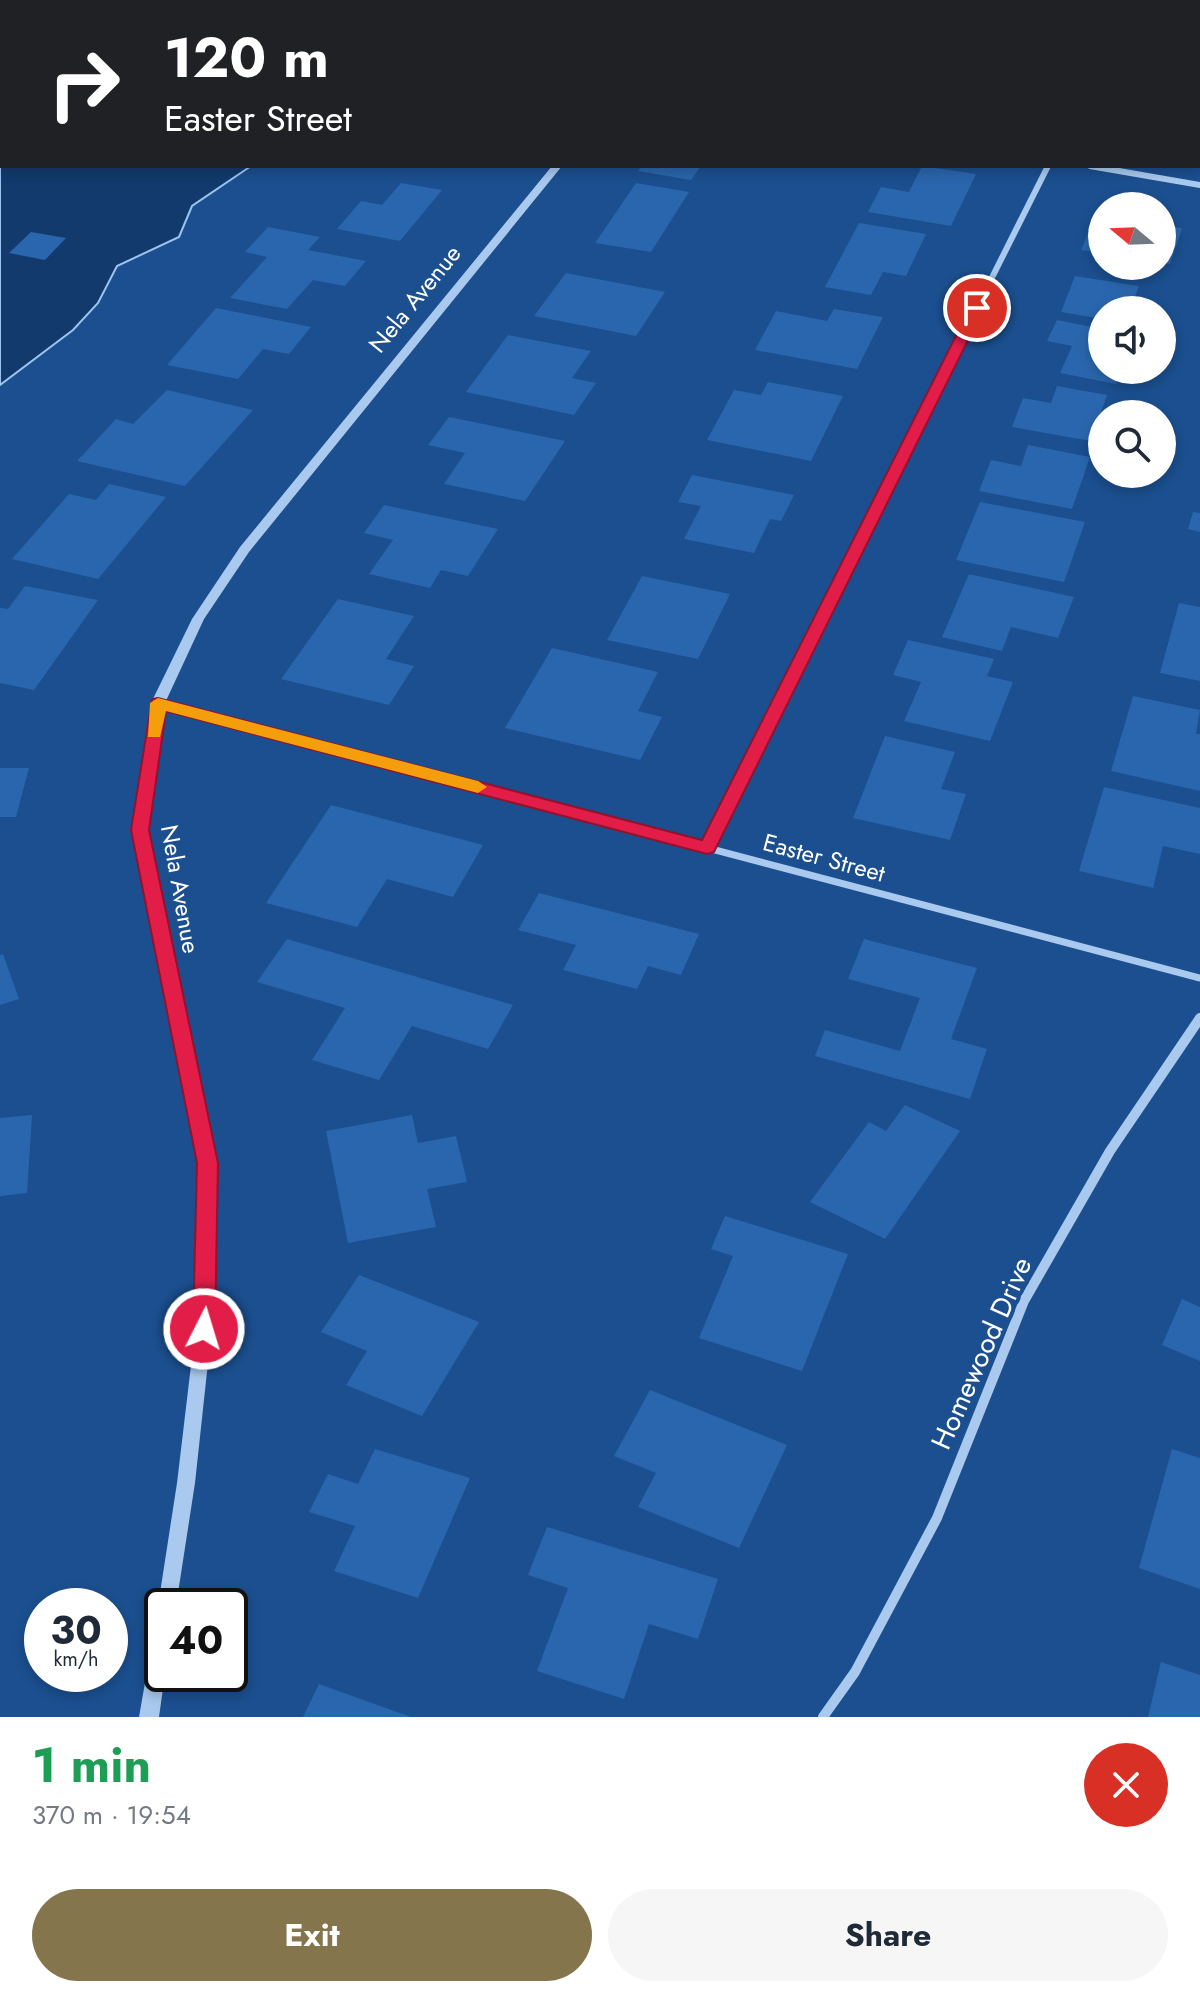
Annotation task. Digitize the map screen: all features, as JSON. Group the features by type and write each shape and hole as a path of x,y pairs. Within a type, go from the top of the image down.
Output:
{"street":[{"name":"Nela Avenue","path":"170,1588 186,1483 207,1298 207,1163 140,830 158,703 198,619 244,550 555,168"},
{"path":"707,848 1047,168"},
{"path":"1102,168 1200,185"},
{"name":"Easter Street","path":"158,703 1200,978"},
{"name":"Homewood Drive","path":"823,1717 855,1672 937,1518 1024,1301 1110,1151 1200,1018"},
{"path":"149,1717 153,1692"}],"water":[{"path":"0,168 248,168 192,206 179,237 117,266 98,303 73,330 0,385"}],"building":[{"path":"640,168 700,168 691,180 638,171"},
{"path":"921,168 976,174 951,226 868,212 881,187 909,192"},
{"path":"401,183 442,190 400,241 337,229 361,201 382,205"},
{"path":"636,183 689,192 651,252 595,243"},
{"path":"859,223 926,234 906,276 883,272 871,295 825,287"},
{"path":"268,227 320,237 308,250 366,261 345,286 313,280 287,309 230,298 267,257 245,252"},
{"path":"1176,227 1182,228 1176,246"},
{"path":"31,232 66,238 45,260 9,253"},
{"path":"1088,233 1088,251 1081,250"},
{"path":"566,273 665,292 636,336 534,316"},
{"path":"1075,276 1139,286 1135,296 1088,296 1088,317 1061,312"},
{"path":"216,308 311,327 289,354 263,349 238,379 167,365"},
{"path":"834,309 883,317 857,369 755,350 776,311 827,321"},
{"path":"1057,320 1088,326 1088,378 1060,373 1072,346 1047,341"},
{"path":"508,335 591,351 572,378 596,383 574,415 466,392"},
{"path":"768,382 843,396 811,461 707,440 734,390 761,395"},
{"path":"1057,386 1107,395 1105,400 1088,400 1088,440 1012,427 1023,398 1051,403"},
{"path":"167,390 253,410 185,486 77,461 116,419 133,424"},
{"path":"449,417 565,441 525,501 444,484 465,453 428,445"},
{"path":"1028,445 1088,457 1072,509 979,491 991,460 1021,466"},
{"path":"692,475 794,495 781,521 770,519 754,553 684,539 701,506 678,502"},
{"path":"109,484 166,497 98,579 12,559 69,494 96,500"},
{"path":"980,502 1085,522 1064,582 956,560"},
{"path":"384,505 498,529 468,576 441,570 430,588 369,574 393,540 364,533"},
{"path":"1193,512 1200,513 1200,532 1188,529"},
{"path":"969,574 1074,597 1058,638 1011,627 1002,651 942,637"},
{"path":"642,576 730,594 698,659 607,640"},
{"path":"25,586 98,600 34,690 0,683 0,608 8,609"},
{"path":"338,599 414,616 386,659 414,666 389,705 281,679"},
{"path":"1179,603 1200,607 1200,681 1160,673"},
{"path":"908,640 994,659 987,676 1013,682 990,741 904,721 921,682 893,675"},
{"path":"552,648 658,672 638,711 662,717 640,760 505,728"},
{"path":"1133,696 1200,710 1196,734 1200,734 1200,791 1111,771"},
{"path":"885,736 955,752 941,789 966,794 950,840 853,818"},
{"path":"0,768 29,768 16,817 0,817"},
{"path":"1104,787 1200,808 1200,854 1163,846 1153,888 1079,871"},
{"path":"331,805 483,845 453,897 387,879 357,927 266,903"},
{"path":"539,893 699,934 681,975 648,966 637,989 563,970 576,945 518,930"},
{"path":"287,939 513,1005 488,1049 412,1026 379,1080 312,1060 345,1008 257,982"},
{"path":"864,939 977,968 951,1039 987,1049 970,1099 815,1056 825,1030 900,1051 920,998 848,979"},
{"path":"3,954 19,999 0,1005 0,955"},
{"path":"905,1105 960,1131 885,1239 810,1202 869,1122 886,1131"},
{"path":"32,1115 27,1193 0,1196 0,1118"},
{"path":"412,1115 418,1143 456,1136 467,1182 427,1189 436,1227 348,1243 326,1131"},
{"path":"725,1216 848,1254 802,1371 699,1338 733,1256 711,1249"},
{"path":"359,1275 479,1322 422,1416 346,1385 367,1351 321,1332"},
{"path":"1182,1299 1200,1307 1200,1361 1162,1345"},
{"path":"650,1390 787,1445 739,1548 638,1507 656,1473 614,1456"},
{"path":"375,1449 470,1478 418,1598 334,1571 355,1526 309,1512 328,1474 358,1484"},
{"path":"1172,1449 1200,1458 1200,1589 1139,1568"},
{"path":"547,1527 718,1579 698,1639 649,1624 624,1699 537,1671 568,1588 528,1575"},
{"path":"1161,1662 1200,1675 1200,1717 1148,1717"},
{"path":"319,1684 411,1717 303,1717"}],"slow traffic":[{"path":"154,733 158,703 478,787"}],"route":[{"path":"204,1329 207,1298 207,1163 140,830 158,703 707,848 977,308"}]}
